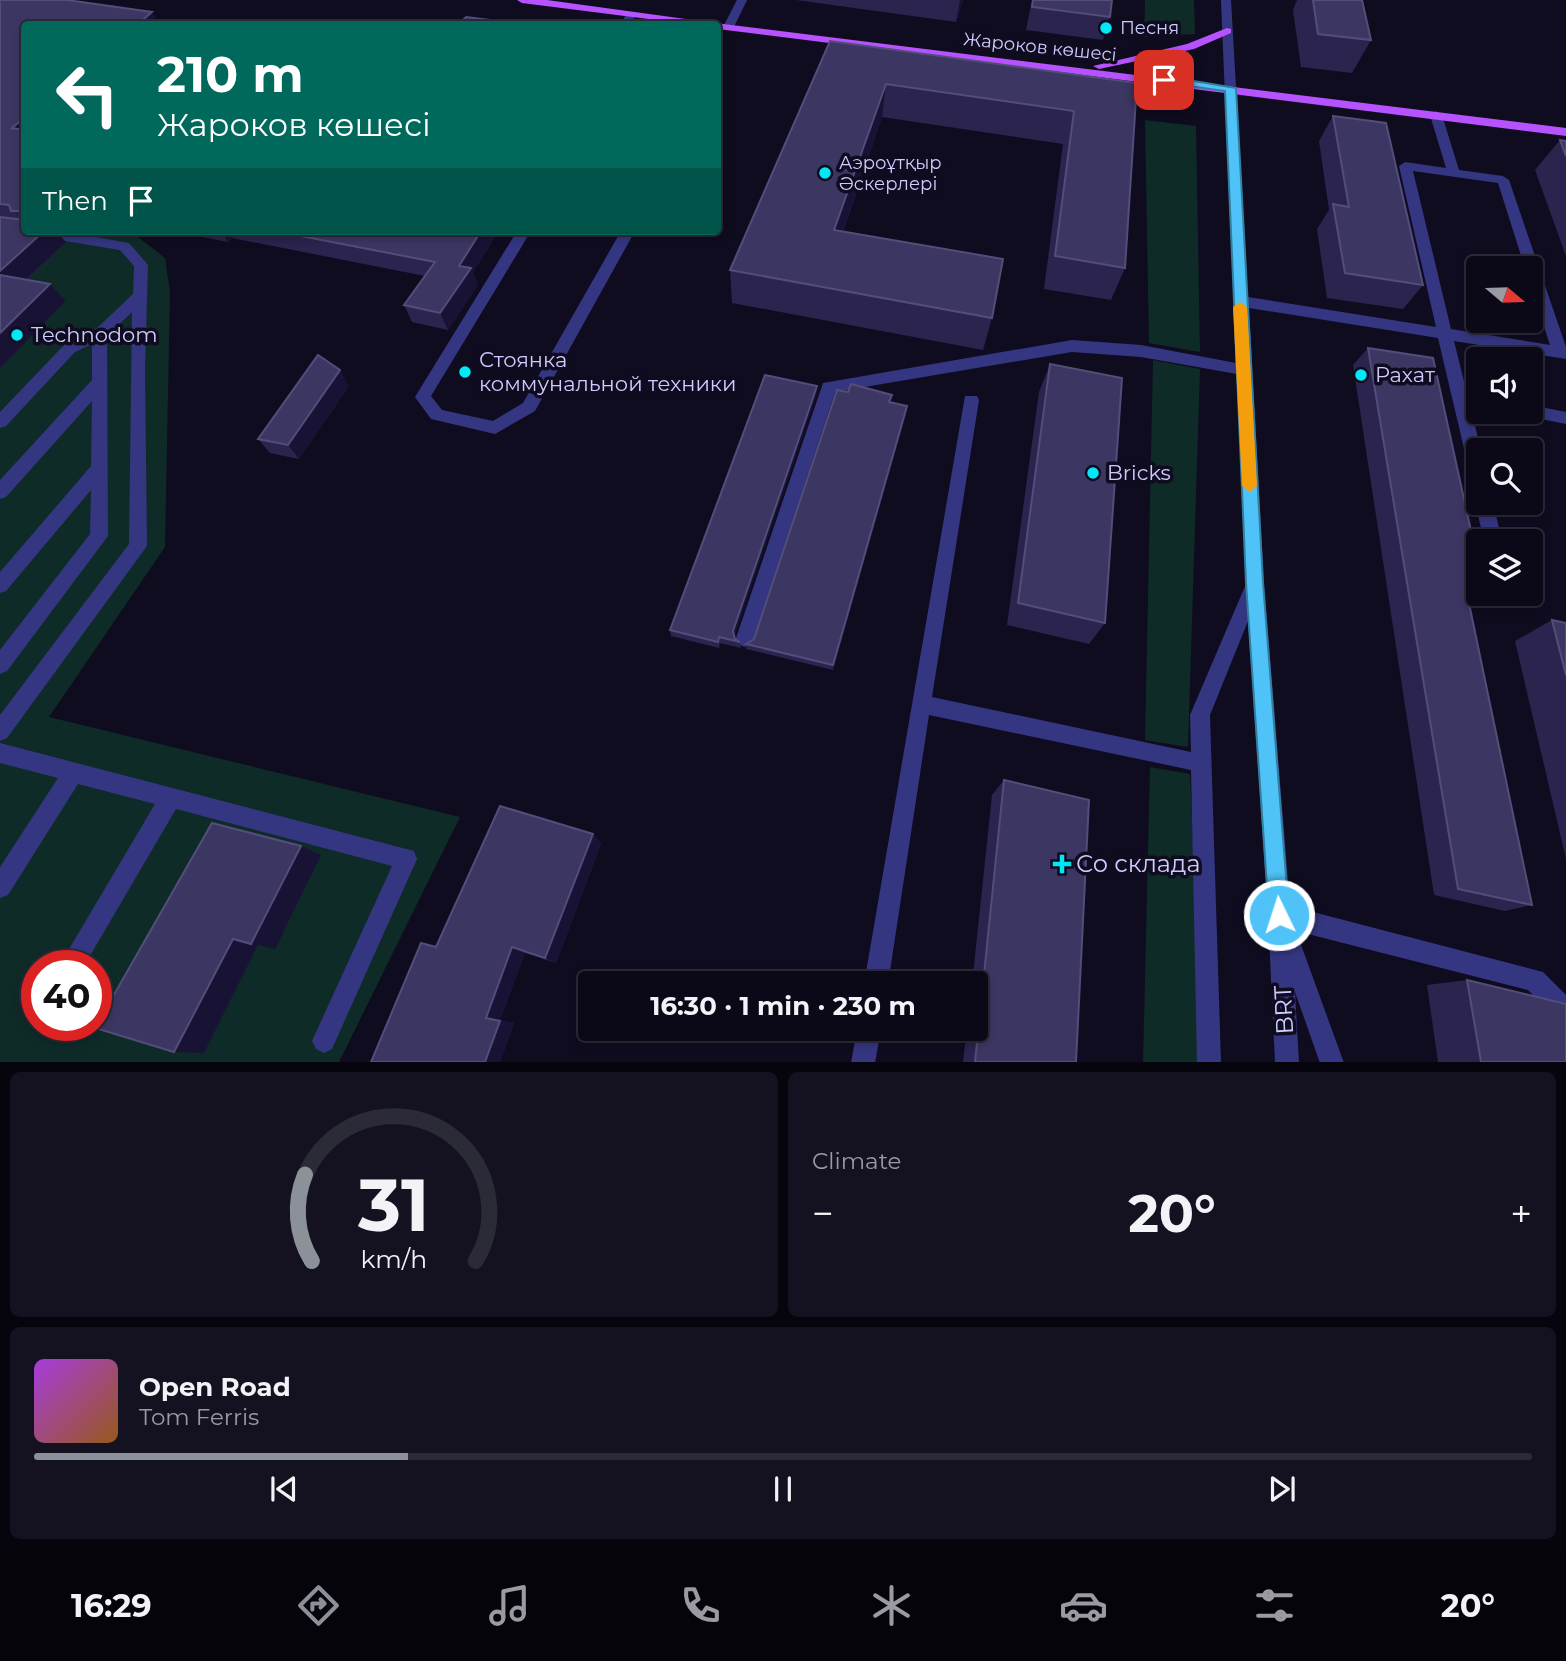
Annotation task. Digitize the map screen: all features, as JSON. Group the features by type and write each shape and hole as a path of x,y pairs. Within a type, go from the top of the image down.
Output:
{"main road":[{"path":"522,0 629,19 661,21"},
{"name":"Жароков көшесі","path":"723,26 1566,132"},
{"path":"1077,71 1190,47 1227,31"}],"street":[{"path":"723,26 743,0"},
{"path":"1226,0 1255,583 1279,915 1332,1062"},
{"path":"1436,115 1454,173"},
{"path":"1240,301 1444,333 1563,353 1503,180 1405,166 1444,333 1470,438"},
{"path":"0,732 138,546 137,370 141,265 124,246 59,235"},
{"path":"522,235 423,397 437,415 495,428 529,407 626,235"},
{"path":"0,422 70,348 100,334 141,294"},
{"path":"0,665 99,536 100,334"},
{"path":"745,638 830,387 1072,346 1141,351 1244,370"},
{"path":"0,492 100,381"},
{"path":"878,971 971,400"},
{"path":"1461,400 1466,401"},
{"path":"1543,414 1566,418"},
{"path":"0,584 100,467"},
{"path":"1209,1062 1200,715 1255,583"},
{"path":"920,704 1189,761"},
{"path":"0,753 406,859 324,1041"},
{"path":"0,887 74,772"},
{"path":"80,950 171,797"},
{"path":"1279,915 1535,980 1566,1012"},
{"name":"BRT","path":"1279,915 1287,1062"},
{"path":"863,1062 867,1041"}],"green space":[{"path":"1145,0 1194,0 1195,34 1144,37"},
{"path":"1145,120 1196,126 1200,352 1149,343"},
{"path":"0,212 21,229 21,235 136,235 165,258 170,292 165,547 49,717 460,817 339,1062 0,1062"},
{"path":"1153,360 1200,369 1188,747 1145,740"},
{"path":"1150,767 1190,774 1202,1062 1143,1062"}],"building":[{"path":"0,0 67,0 152,12 142,21 21,21 21,120 12,128 21,130 21,211 11,211 9,205 0,204"},
{"path":"1033,0 1112,0 1110,17 1032,7"},
{"path":"1313,0 1362,0 1371,40 1318,34"},
{"path":"466,17 499,21 462,21"},
{"path":"830,41 1137,83 1125,268 1055,256 1074,111 886,84 834,230 1003,259 992,318 730,270"},
{"path":"1333,116 1386,123 1423,285 1345,273 1333,204 1349,207"},
{"path":"1560,140 1566,141 1566,156"},
{"path":"0,217 21,220 21,235 40,235 0,271"},
{"path":"296,235 478,235 459,266 471,268 440,313 404,305 435,262"},
{"path":"0,275 50,284 0,333"},
{"path":"1368,348 1433,358 1471,529 1466,529 1466,606 1470,606 1532,905 1458,889"},
{"path":"318,355 340,370 288,445 258,439"},
{"path":"1050,364 1122,378 1105,623 1018,603"},
{"path":"765,375 817,386 733,631 735,639 740,642 719,637 718,642 670,630"},
{"path":"851,384 892,395 889,402 907,406 833,665 746,644 754,639 837,390 848,392"},
{"path":"1552,620 1566,623 1566,675"},
{"path":"1004,780 1089,800 1076,1062 975,1062 977,1041 988,1041 988,971 984,971"},
{"path":"500,806 593,834 545,958 512,947 486,1018 500,1021 485,1062 371,1062 421,943 436,947"},
{"path":"212,823 301,846 251,944 233,939 174,1052 112,1033 112,998"},
{"path":"1467,980 1566,1004 1566,1062 1481,1062"}],"slow traffic":[{"path":"1240,307 1250,486"}],"place":[{"name":"Песня","path":"1106,28"},
{"name":"Аэроұтқыр Әскерлері","path":"825,173"},
{"name":"Technodom","path":"17,335"},
{"name":"Стоянка коммунальной техники","path":"465,372"},
{"name":"Рахат","path":"1361,375"},
{"name":"Bricks","path":"1093,473"},
{"name":"Со склада","path":"1062,864"}],"route":[{"path":"1164,80 1231,88 1255,583 1279,915"}]}
